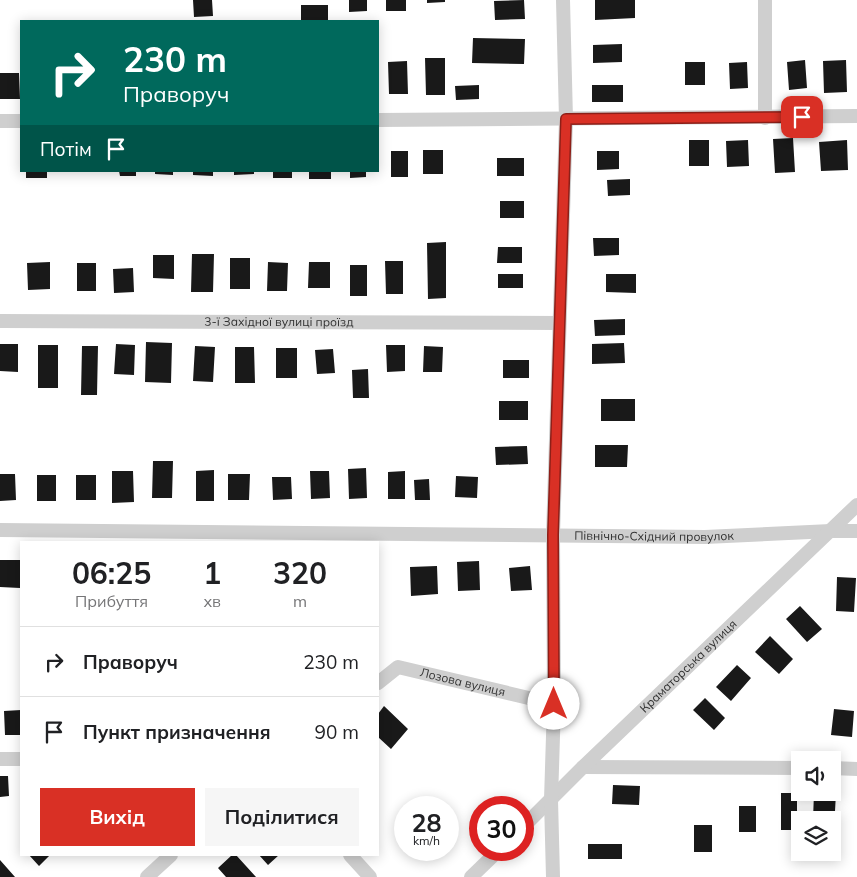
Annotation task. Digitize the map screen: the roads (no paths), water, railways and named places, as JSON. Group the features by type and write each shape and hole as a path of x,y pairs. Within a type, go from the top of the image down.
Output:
{"street":[{"path":"553,877 551,800 554,704 553,535 566,119 563,0"},
{"path":"765,0 765,118"},
{"path":"379,120 857,116"},
{"path":"0,121 20,121"},
{"name":"3-ї Західної вулиці проїзд","path":"0,322 559,323"},
{"name":"Краматорська вулиця","path":"534,816 583,767 857,505"},
{"name":"Північно-Східний провулок","path":"0,530 704,537 857,531"},
{"name":"Лозова вулиця","path":"379,682 398,667 554,704"},
{"path":"0,758 20,759"},
{"path":"583,767 791,768"},
{"path":"841,768 857,768"},
{"path":"147,877 170,856"},
{"path":"351,856 370,877"},
{"path":"471,877 488,861"}]}
